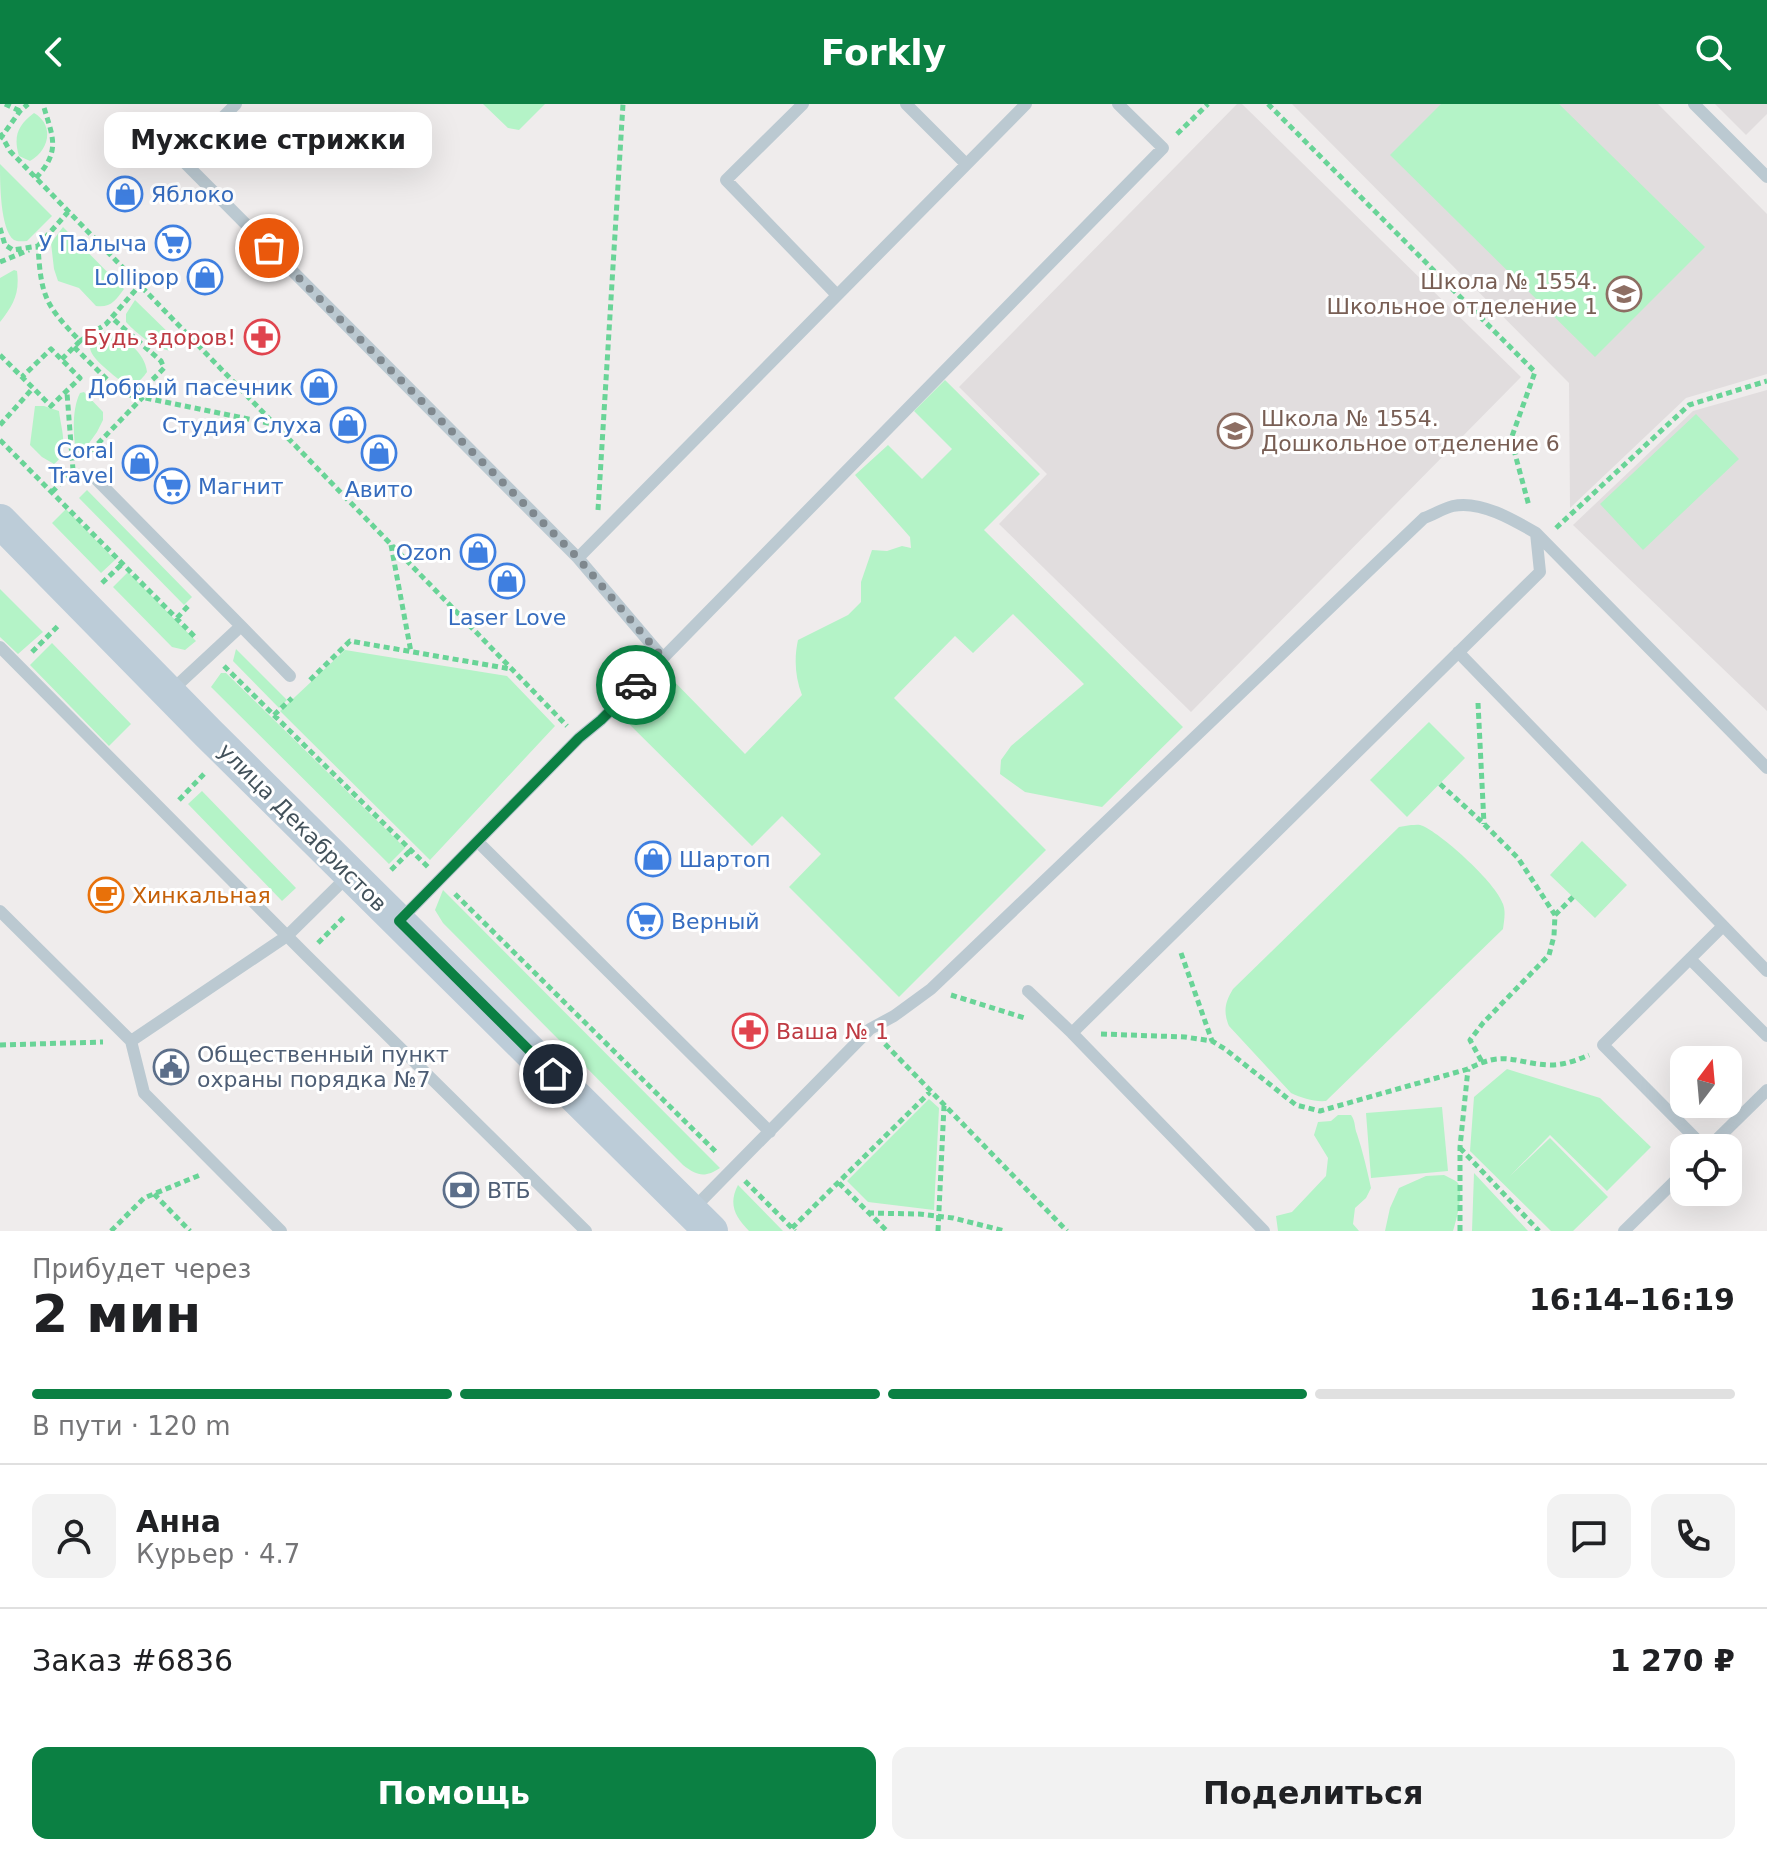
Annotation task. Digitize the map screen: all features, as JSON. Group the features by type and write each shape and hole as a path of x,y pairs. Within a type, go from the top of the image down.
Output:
{"main road":[{"name":"улица Декабристов","path":"0,521 350,874 701,1221"}],"lane":[{"path":"236,104 181,159 578,558 663,658"},
{"path":"803,104 726,180 837,295"},
{"path":"906,104 966,164"},
{"path":"578,558 1026,104"},
{"path":"399,921 579,738 663,658 1163,148 1118,104"},
{"path":"1694,104 1767,177"},
{"path":"94,477 290,676"},
{"path":"701,1221 732,1169 870,1029 931,989 1424,518 1455,505 1482,507 1510,518 1540,537 1767,768"},
{"path":"1072,1033 1540,572 1540,537"},
{"path":"169,693 241,626"},
{"path":"0,647 586,1231"},
{"path":"1458,652 1767,971"},
{"path":"478,842 770,1132"},
{"path":"131,1041 287,936 350,874"},
{"path":"0,911 131,1041 144,1093 281,1231"},
{"path":"1693,1134 1603,1045 1723,926"},
{"path":"1690,959 1767,1036"},
{"path":"1028,991 1264,1231"},
{"path":"1721,1134 1767,1090"},
{"path":"1624,1231 1670,1186"}],"path":[{"path":"5,104 20,111"},
{"path":"28,104 1,136 10,151 579,738"},
{"path":"36,178 48,165 54,145 43,104"},
{"path":"596,539 623,104"},
{"path":"1163,148 1208,104"},
{"path":"1268,104 1535,372 1511,439 1540,537 1689,405 1767,381"},
{"path":"0,262 38,246 68,212"},
{"path":"0,228 5,245 13,250 38,246"},
{"path":"38,246 40,280 47,301 80,341"},
{"path":"61,360 80,341 112,318 140,285"},
{"path":"112,318 161,361 164,368 137,391 120,392"},
{"path":"74,347 120,392 274,424"},
{"path":"0,355 22,377 33,388 51,406 80,378 51,349 22,377"},
{"path":"0,425 33,388"},
{"path":"66,392 73,470"},
{"path":"52,492 143,397"},
{"path":"0,440 211,654 794,1230 930,1092"},
{"path":"391,544 411,652"},
{"path":"101,584 123,563"},
{"path":"18,665 60,624"},
{"path":"350,641 512,669"},
{"path":"1476,670 1484,824"},
{"path":"165,813 206,772"},
{"path":"1440,784 1518,858 1555,915 1549,955 1470,1040 1482,1062"},
{"path":"390,870 411,850"},
{"path":"1555,915 1573,897"},
{"path":"306,955 345,916"},
{"path":"1174,933 1212,1041"},
{"path":"931,989 1026,1018"},
{"path":"870,1029 1067,1231"},
{"path":"1072,1033 1185,1037 1212,1041 1296,1105 1320,1111 1468,1069 1482,1062 1505,1057 1551,1065 1571,1063 1603,1045"},
{"path":"0,1045 131,1041"},
{"path":"1460,1231 1460,1147 1468,1069"},
{"path":"938,1231 944,1105"},
{"path":"1460,1147 1539,1231"},
{"path":"111,1231 144,1198 216,1167"},
{"path":"839,1183 887,1231"},
{"path":"154,1194 190,1231"},
{"path":"868,1213 953,1218 1005,1231"}],"shaded area":[{"name":"Школа № 1554. Дошкольное отделение 6","path":"1237,104 1242,104 1521,377 1191,712 999,524 1047,474 959,387"},
{"name":"Школа № 1554. Школьное отделение 1","path":"1292,104 1658,104 1767,214 1767,374 1686,398 1570,508 1569,383"},
{"path":"1715,104 1767,104 1767,114 1746,135"},
{"path":"1767,390 1767,711 1573,525 1693,411"}],"green space":[{"path":"483,104 545,104 519,130 508,128"},
{"path":"1441,104 1559,104 1705,247 1595,357 1390,155"},
{"path":"34,113 45,124 47,138 42,151 30,161 19,156 17,137 24,122"},
{"path":"0,164 52,216 27,241 14,240 9,235 2,205"},
{"path":"63,227 124,289 113,302 96,306 79,288 58,281 51,243"},
{"path":"14,270 18,279 16,293 0,322 0,278"},
{"path":"135,300 179,343 173,351 148,341 126,322 126,314"},
{"path":"108,331 127,342 142,358 147,372 137,382 128,384 117,378 98,362 91,351 94,338"},
{"path":"945,380 1040,474 984,530 1183,727 1102,807 1025,792 1000,774 1001,760 1011,746 1084,684 1013,614 973,653 955,636 894,698 1046,850 899,997 789,887 821,854 782,816 752,846 619,714 663,670 745,754 802,695 796,668 798,640 848,615 861,602 861,582 872,550 887,551 902,546 911,548 910,537 855,475 888,445 922,479 952,449 914,411"},
{"path":"84,392 103,412 103,420 82,453 76,452 74,422 77,399"},
{"path":"35,406 59,411 63,447 54,464 30,445"},
{"path":"1696,414 1739,459 1643,550 1600,504"},
{"path":"87,490 192,597 184,605 79,498"},
{"path":"66,509 115,560 101,573 52,523"},
{"path":"128,572 196,641 185,650 172,647 113,587"},
{"path":"0,589 43,632 18,654 0,637"},
{"path":"52,643 131,724 109,746 30,665"},
{"path":"236,649 287,700 279,708 233,661"},
{"path":"345,650 507,676 555,726 430,860 280,711"},
{"path":"221,673 226,673 405,848 389,864 211,687"},
{"path":"1429,722 1465,758 1407,817 1370,780"},
{"path":"202,791 296,888 282,901 188,804"},
{"path":"1423,826 1443,839 1490,884 1504,907 1503,929 1326,1101 1291,1093 1229,1026 1226,1012 1228,998 1233,989 1399,827"},
{"path":"1582,841 1627,885 1595,918 1550,875"},
{"path":"443,890 720,1168 701,1174 683,1165 443,923 435,910"},
{"path":"1507,1069 1600,1098 1651,1147 1607,1191 1550,1135 1510,1176 1550,1138 1608,1197 1573,1231 1551,1231 1470,1151 1474,1097"},
{"path":"929,1099 939,1108 934,1210 868,1202 847,1181"},
{"path":"1442,1107 1448,1171 1371,1178 1366,1113"},
{"path":"1338,1115 1351,1115 1353,1118 1371,1188 1355,1208 1353,1224 1359,1231 1278,1231 1276,1216 1292,1212 1326,1176 1328,1158 1314,1135 1318,1122 1331,1121"},
{"path":"1474,1173 1528,1231 1472,1231"},
{"path":"1444,1175 1457,1182 1460,1192 1453,1231 1385,1231 1399,1188 1426,1176"},
{"path":"738,1185 783,1231 749,1231 734,1210"}],"way so far":[{"path":"269,248 578,558 663,658 636,685"}],"place":[{"name":"Яблоко","path":"125,194"},
{"name":"У Палыча","path":"173,243"},
{"name":"Мужские стрижки","path":"269,248"},
{"name":"Lollipop","path":"205,277"},
{"name":"Школа № 1554. Школьное отделение 1","path":"1624,294"},
{"name":"Будь здоров!","path":"262,337"},
{"name":"Добрый пасечник","path":"319,387"},
{"name":"Студия Слуха","path":"348,425"},
{"name":"Школа № 1554. Дошкольное отделение 6","path":"1235,431"},
{"name":"Авито","path":"379,453"},
{"name":"Coral Travel","path":"140,463"},
{"name":"Магнит","path":"172,486"},
{"name":"Ozon","path":"478,552"},
{"name":"Laser Love","path":"507,581"},
{"name":"Шартоп","path":"653,859"},
{"name":"Хинкальная","path":"106,895"},
{"name":"Верный","path":"645,921"},
{"name":"Ваша № 1","path":"750,1031"},
{"name":"Общественный пункт охраны порядка №7","path":"171,1067"},
{"name":"ВТБ","path":"461,1190"}],"route":[{"path":"553,1074 399,921 579,738 636,685"}]}
